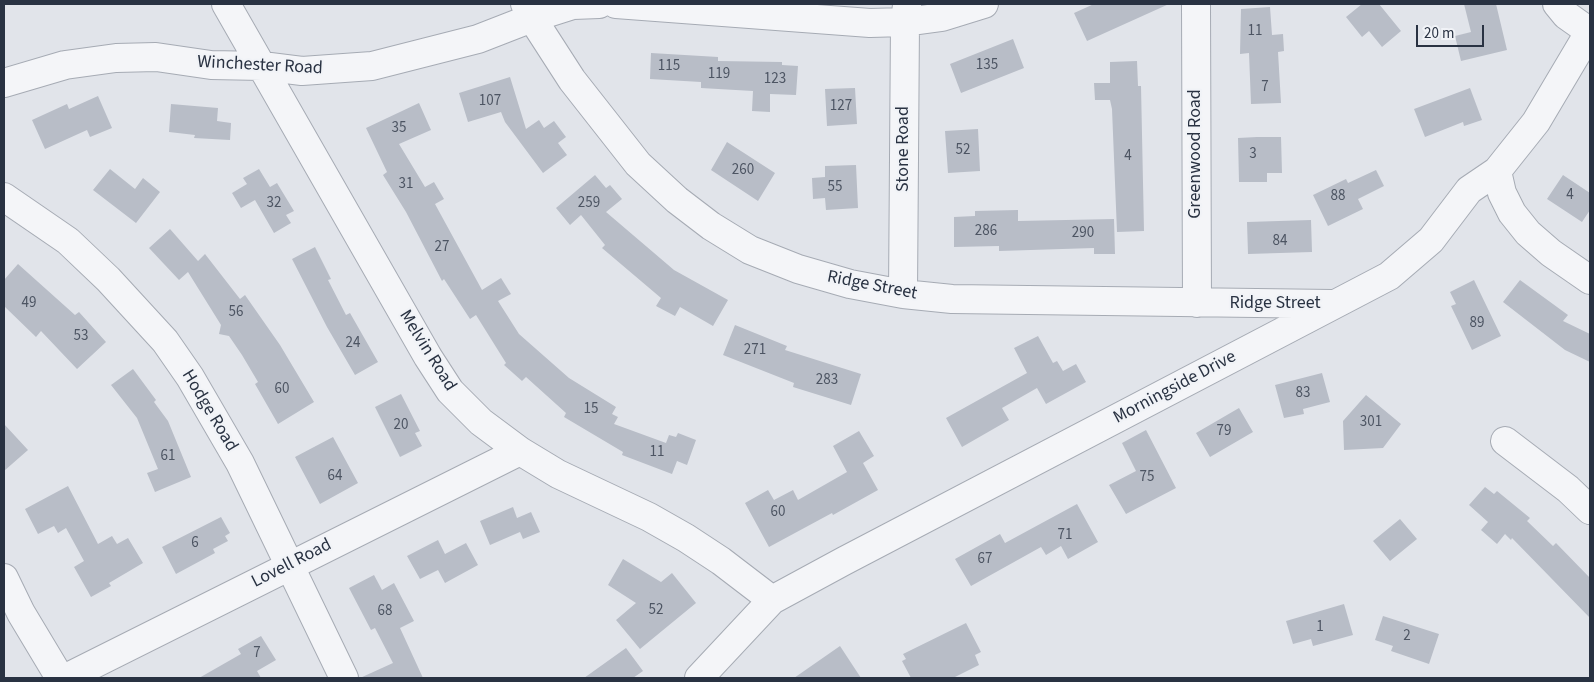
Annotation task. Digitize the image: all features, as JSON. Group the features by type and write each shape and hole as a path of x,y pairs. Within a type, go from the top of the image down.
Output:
{"street":[{"name":"Melvin Road","path":"226,4 428,357 450,391 481,422 520,451 558,474 649,517 686,538 772,600"},
{"name":"Winchester Road","path":"4,83 65,65 105,58 156,57 211,65 262,66 302,71 372,66 478,39 528,11 573,5 599,4"},
{"path":"616,4 829,21 906,13 942,17 984,4"},
{"name":"Greenwood Road","path":"1196,4 1197,304"},
{"path":"1557,4 1566,16 1590,32"},
{"name":"Ridge Street","path":"528,11 572,80 638,164 677,200 711,226 750,250 798,270 850,284 903,294 1000,301 1336,304"},
{"name":"Stone Road","path":"903,294 906,13"},
{"name":"Morningside Drive","path":"698,678 772,600 1389,276 1410,260 1430,240 1469,190 1497,171 1536,122 1590,32"},
{"path":"1497,171 1502,193 1512,213 1528,233 1551,253 1590,280"},
{"name":"Hodge Road","path":"4,198 68,241 133,305 165,341 213,413 240,463 344,678"},
{"path":"1505,441 1568,489 1590,510"},
{"name":"Lovell Road","path":"66,678 520,451"},
{"path":"4,578 21,613 60,678"}],"building":[{"path":"1094,4 1169,4 1087,41 1074,13"},
{"path":"1362,4 1379,4 1401,31 1382,47 1369,31 1362,37 1346,17"},
{"path":"1464,4 1496,4 1507,50 1461,61 1455,36 1471,32"},
{"path":"1270,7 1272,35 1283,34 1284,51 1278,52 1281,103 1251,104 1249,53 1240,54 1241,9"},
{"path":"1013,39 1024,68 961,93 950,64"},
{"path":"651,53 718,57 718,61 782,62 782,65 798,66 796,95 770,94 770,112 752,111 753,91 701,88 701,82 650,79"},
{"path":"1137,61 1138,86 1141,86 1144,231 1117,232 1112,109 1110,100 1095,100 1094,83 1110,83 1110,62"},
{"path":"510,77 526,129 539,120 544,128 554,121 566,137 558,143 567,155 543,173 505,122 501,112 468,122 459,93"},
{"path":"855,88 857,124 827,126 825,89"},
{"path":"1470,88 1482,120 1464,126 1463,122 1425,137 1414,109"},
{"path":"98,96 112,128 90,137 87,130 45,149 32,120 67,104 69,109"},
{"path":"419,103 431,130 399,144 425,187 434,182 444,199 435,204 482,290 501,278 511,294 498,301 519,334 569,378 616,407 612,414 618,417 614,424 666,443 669,435 676,437 678,433 696,440 687,465 677,461 672,474 622,455 623,452 564,417 566,413 526,377 522,381 504,365 506,363 476,315 470,319 444,279 442,281 406,212 383,175 387,172 366,128"},
{"path":"171,104 218,108 217,121 231,123 230,140 194,138 195,135 169,132"},
{"path":"978,129 980,171 948,173 945,131"},
{"path":"1281,137 1282,173 1267,173 1267,182 1239,182 1238,138"},
{"path":"727,142 775,173 758,201 711,170"},
{"path":"856,165 858,208 826,210 825,198 813,199 812,178 825,177 825,166"},
{"path":"110,169 135,189 143,178 160,192 136,223 93,190"},
{"path":"259,169 270,187 277,183 294,211 286,215 291,223 274,233 255,200 241,208 232,193 247,184 243,178"},
{"path":"1376,170 1384,186 1358,199 1363,209 1328,226 1313,195 1346,179 1348,183"},
{"path":"595,175 606,188 610,185 622,199 606,212 674,270 728,300 713,326 680,307 675,316 656,306 661,298 602,248 605,245 581,215 570,225 556,208"},
{"path":"1563,175 1590,193 1590,210 1582,222 1547,199"},
{"path":"1018,210 1018,221 1114,219 1115,254 1094,254 1094,248 999,251 999,246 954,247 954,217 975,216 975,211"},
{"path":"1311,220 1312,252 1248,254 1247,222"},
{"path":"170,229 198,261 205,254 240,299 245,295 280,345 314,402 278,424 255,384 258,382 242,355 229,336 219,334 221,325 188,272 179,280 149,248"},
{"path":"315,247 331,279 328,280 346,315 350,313 378,362 355,375 327,327 292,259"},
{"path":"18,264 75,315 79,312 106,342 77,369 41,331 36,337 4,306 4,280"},
{"path":"1474,280 1501,336 1472,350 1451,306 1456,304 1450,292"},
{"path":"1520,280 1568,315 1563,321 1590,334 1590,362 1565,350 1503,302"},
{"path":"735,325 787,346 785,350 861,374 851,405 793,387 794,383 723,355"},
{"path":"1038,336 1053,363 1057,361 1063,371 1076,364 1086,382 1046,404 1037,388 1002,408 1009,420 962,447 946,418 1027,373 1014,348"},
{"path":"133,369 156,400 154,402 168,421 191,477 155,492 147,473 158,469 137,418 111,385"},
{"path":"1322,373 1330,402 1303,409 1304,414 1284,418 1275,385"},
{"path":"401,394 420,431 415,433 422,446 400,457 375,407"},
{"path":"1366,395 1401,424 1383,448 1344,450 1343,421"},
{"path":"1239,408 1253,432 1210,457 1196,433"},
{"path":"4,424 28,450 4,471"},
{"path":"1146,430 1176,488 1126,514 1109,485 1136,471 1122,443"},
{"path":"859,431 874,456 863,463 878,490 769,547 745,503 768,490 774,500 793,490 798,500 847,472 833,446"},
{"path":"333,437 358,483 320,504 295,457"},
{"path":"68,486 98,544 112,536 117,544 128,538 143,563 109,583 111,586 91,597 74,567 84,561 66,528 58,533 54,526 38,534 25,509"},
{"path":"1485,487 1494,494 1497,491 1530,518 1527,521 1553,546 1556,543 1590,578 1590,618 1512,538 1511,540 1505,534 1497,544 1481,530 1488,522 1469,505"},
{"path":"1077,504 1098,542 1068,559 1061,546 1046,555 1041,547 971,586 955,559 1000,534 1005,543"},
{"path":"513,507 517,518 531,512 540,532 523,539 520,532 490,545 480,521"},
{"path":"221,517 230,533 225,536 228,541 213,549 215,553 176,574 162,547"},
{"path":"1400,519 1417,539 1390,561 1373,541"},
{"path":"438,540 445,554 466,543 478,565 445,583 438,570 420,579 407,556"},
{"path":"623,559 661,582 672,573 696,603 640,649 616,620 636,603 608,585"},
{"path":"374,575 382,590 394,583 414,621 400,628 423,678 360,678 393,663 375,628 371,630 349,588"},
{"path":"1344,604 1353,635 1313,646 1311,639 1293,644 1286,621"},
{"path":"1383,616 1439,634 1429,664 1391,651 1393,646 1375,640"},
{"path":"966,623 981,652 975,655 979,665 953,678 911,678 902,661 906,659 903,654"},
{"path":"261,636 276,660 257,671 261,678 199,678 241,654 238,649"},
{"path":"840,646 861,678 794,678"},
{"path":"626,648 643,671 633,678 584,678"}]}
